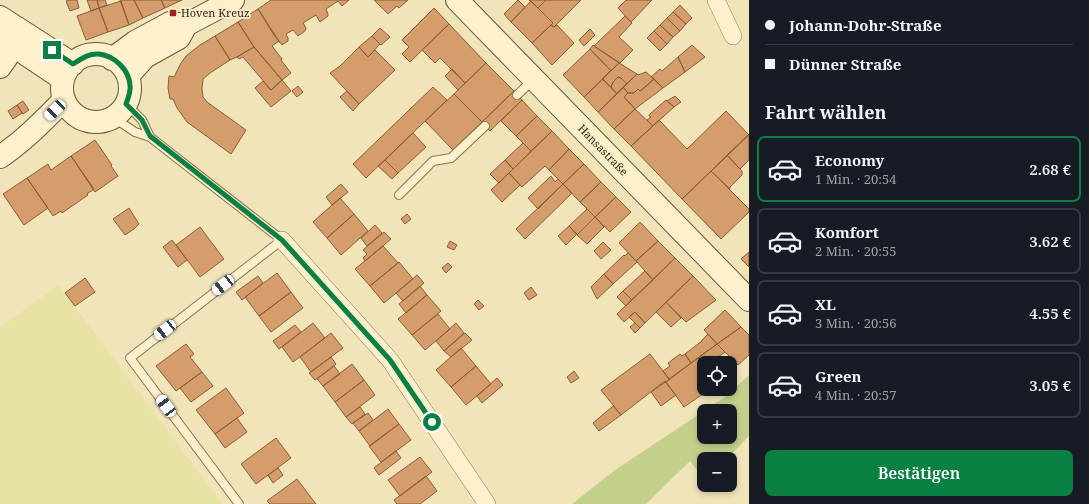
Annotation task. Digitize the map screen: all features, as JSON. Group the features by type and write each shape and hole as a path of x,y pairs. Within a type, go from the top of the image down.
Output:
{"street":[{"path":"128,76 145,57 179,38 186,25 233,0"},
{"name":"Hansastraße","path":"457,0 749,300"},
{"path":"716,0 733,36"},
{"path":"0,17 68,71"},
{"path":"112,59 135,42 170,23 186,25"},
{"path":"2,38 68,71"},
{"path":"0,67 6,57 2,38"},
{"path":"99,54 112,59 122,66 128,76 130,95 120,111 101,122 88,121 70,108 62,90 68,71 85,56 99,54"},
{"path":"5,153 35,128 70,108"},
{"path":"282,240 390,360 487,504"}],"lane":[{"path":"517,95 533,79"},
{"path":"120,111 135,132 150,136 282,240 130,358 239,504"},
{"path":"120,111 142,120 150,136"},
{"path":"399,195 432,161 451,158 485,126"}],"shaded area":[{"path":"59,285 222,504 0,504 0,327"}],"green space":[{"path":"749,375 749,436 734,452 697,452 697,470 690,461 646,504 572,504 615,470 697,416 697,444 737,444 737,404 714,404 726,396 737,396 737,386"}],"building":[{"path":"77,0 79,8 70,11 66,1"},
{"path":"87,0 97,0 99,8 91,11"},
{"path":"97,0 105,0 107,5 99,8"},
{"path":"120,0 134,0 143,18 129,25"},
{"path":"134,0 161,0 165,8 143,18"},
{"path":"161,0 182,0 165,8"},
{"path":"271,0 349,0 342,6 338,1 326,9 328,16 320,22 316,15 303,23 306,28 305,31 298,36 293,30 286,34 288,41 282,45 258,9"},
{"path":"374,0 408,0 399,8 397,6 388,14"},
{"path":"518,0 525,7 511,22 504,14"},
{"path":"529,0 546,0 538,8"},
{"path":"546,0 581,0 554,27 551,25 553,23 538,8"},
{"path":"626,0 652,0 631,22 618,8"},
{"path":"121,1 129,25 108,32 99,8"},
{"path":"531,1 553,23 532,43 511,22"},
{"path":"680,5 692,18 686,24 673,12"},
{"path":"99,8 108,32 86,40 77,16"},
{"path":"434,8 449,24 410,62 402,54 409,47 402,40"},
{"path":"258,9 279,41 272,46 291,73 282,80 254,47 238,22"},
{"path":"673,12 686,24 680,31 667,18"},
{"path":"625,16 632,23 619,37 633,50 620,63 594,46"},
{"path":"667,18 680,31 673,37 660,25"},
{"path":"238,22 254,47 230,60 215,36"},
{"path":"449,24 486,63 465,83 440,58 435,63 422,50"},
{"path":"551,25 554,27 557,25 574,43 552,65 532,43"},
{"path":"660,25 673,37 667,44 654,31"},
{"path":"380,28 390,37 381,45 372,36"},
{"path":"590,29 595,35 584,46 579,40"},
{"path":"654,31 667,44 660,51 647,38"},
{"path":"215,36 230,60 203,79 203,97 207,102 246,130 231,154 187,122 177,108 173,99 170,99 168,88 169,76 174,77 186,56"},
{"path":"372,36 380,44 368,57 359,47"},
{"path":"593,45 619,63 611,71 590,49"},
{"path":"692,45 705,57 685,72 678,57"},
{"path":"254,47 282,80 271,90 243,57 239,59 237,57"},
{"path":"359,47 368,57 375,50 395,70 359,104 330,73 340,66"},
{"path":"590,49 611,71 584,97 563,75"},
{"path":"678,57 685,72 663,88 651,77 660,69 662,71"},
{"path":"486,63 514,91 482,122 454,94"},
{"path":"619,63 637,74 627,84 618,77 613,82 611,87 602,79"},
{"path":"452,69 465,83 458,90 445,76"},
{"path":"646,72 654,79 640,91 638,89 634,93 628,93 623,87 637,74"},
{"path":"618,77 627,84 617,94 611,87 613,82"},
{"path":"603,79 617,94 598,112 584,97"},
{"path":"654,79 663,88 635,109 624,97 628,93 634,93 638,89 640,91"},
{"path":"282,80 291,91 271,107 255,88 263,81 271,90"},
{"path":"298,86 303,92 297,97 292,91"},
{"path":"433,87 447,100 366,178 353,164"},
{"path":"623,87 628,93 624,97 635,109 614,129 598,112"},
{"path":"347,91 359,104 353,111 340,97"},
{"path":"514,91 522,100 490,131 482,122"},
{"path":"454,94 482,122 453,150 425,121"},
{"path":"675,96 681,102 674,107 667,101"},
{"path":"522,100 537,116 516,136 501,121"},
{"path":"666,100 674,107 653,126 647,120 651,117 649,116 650,114"},
{"path":"23,101 29,110 23,114 17,105"},
{"path":"17,105 22,113 13,119 8,111"},
{"path":"635,109 653,126 631,146 614,129"},
{"path":"726,111 749,135 682,199 631,146 659,120 687,149"},
{"path":"537,116 552,131 531,151 516,136"},
{"path":"552,131 569,149 549,170 545,166 522,187 509,173"},
{"path":"413,133 426,147 398,173 385,160"},
{"path":"749,134 749,160 740,169 727,155"},
{"path":"95,140 118,176 95,192 71,156"},
{"path":"523,143 531,151 513,169 505,160"},
{"path":"569,149 584,164 563,184 549,170"},
{"path":"727,155 742,171 742,175 730,187 730,189 711,171"},
{"path":"71,156 94,189 62,213 61,211 53,216 27,178 48,164 51,170"},
{"path":"385,160 398,173 392,179 378,166"},
{"path":"505,160 513,169 499,183 490,174"},
{"path":"584,164 601,182 580,202 563,184"},
{"path":"711,171 749,209 749,212 721,239 682,199"},
{"path":"509,173 520,185 502,202 491,190"},
{"path":"551,176 555,182 558,179 563,184 538,209 528,198"},
{"path":"27,178 48,208 24,225 3,194"},
{"path":"601,182 616,197 595,217 580,202"},
{"path":"341,184 348,192 332,205 326,197"},
{"path":"563,184 572,193 525,239 516,229"},
{"path":"616,197 631,212 610,232 595,217"},
{"path":"340,198 354,214 327,238 313,222"},
{"path":"129,208 139,224 125,235 113,219"},
{"path":"587,209 595,217 577,235 569,226"},
{"path":"354,214 368,231 341,255 327,238"},
{"path":"407,214 411,219 405,224 401,219"},
{"path":"595,217 604,227 587,244 577,235"},
{"path":"640,222 658,241 636,261 619,243"},
{"path":"375,225 382,233 367,246 361,238"},
{"path":"569,226 577,234 566,245 558,236"},
{"path":"200,227 224,259 200,277 176,245"},
{"path":"384,232 391,239 365,261 363,258 367,254 363,250"},
{"path":"172,240 187,260 178,267 163,247"},
{"path":"450,241 457,245 454,250 447,247"},
{"path":"658,241 675,258 653,280 636,261"},
{"path":"603,242 611,250 601,259 594,251"},
{"path":"383,246 398,263 370,286 355,269"},
{"path":"749,252 749,267 741,259"},
{"path":"628,253 637,262 613,284 604,274"},
{"path":"675,258 693,276 645,323 635,312 624,322 617,314"},
{"path":"399,262 413,279 384,303 370,286"},
{"path":"448,263 452,267 446,273 442,268"},
{"path":"645,271 653,280 632,300 623,291"},
{"path":"277,273 291,292 259,316 245,297"},
{"path":"604,274 613,284 597,299 591,287"},
{"path":"417,275 424,283 403,301 396,293"},
{"path":"258,276 263,283 242,300 236,292"},
{"path":"693,276 716,300 686,322 666,302"},
{"path":"85,278 95,292 75,306 65,293"},
{"path":"420,286 427,295 406,313 399,304"},
{"path":"531,287 537,295 529,300 524,293"},
{"path":"623,291 632,300 626,306 617,297"},
{"path":"291,292 303,308 271,332 259,316"},
{"path":"427,295 441,311 412,335 398,319"},
{"path":"478,300 484,306 479,310 474,304"},
{"path":"666,302 681,318 671,327 656,312"},
{"path":"725,310 741,327 717,344 704,330"},
{"path":"635,312 645,323 640,328 629,317"},
{"path":"438,314 450,329 425,350 412,335"},
{"path":"313,323 325,338 293,362 282,347"},
{"path":"456,323 464,333 444,351 436,341"},
{"path":"635,323 640,328 635,333 630,327"},
{"path":"295,325 301,332 279,349 273,341"},
{"path":"741,327 749,335 749,355 738,365 737,356 729,356 717,344"},
{"path":"331,333 343,348 311,372 300,357"},
{"path":"465,333 472,340 451,357 444,351"},
{"path":"708,334 717,344 701,356 697,356 697,359 691,363 685,354"},
{"path":"186,344 194,354 190,357 202,372 176,391 156,366"},
{"path":"717,344 725,352 720,356 701,356"},
{"path":"461,348 476,366 451,387 436,370"},
{"path":"650,354 669,379 621,415 601,390"},
{"path":"680,354 682,356 685,354 691,363 669,379 663,371 670,366 668,363"},
{"path":"331,357 336,364 315,380 309,373"},
{"path":"697,359 697,396 700,396 684,407 666,382"},
{"path":"352,364 364,380 335,402 323,386"},
{"path":"334,366 340,374 323,386 317,379"},
{"path":"476,366 491,384 466,405 451,387"},
{"path":"574,371 579,378 571,383 567,377"},
{"path":"202,372 213,386 191,402 180,388"},
{"path":"497,378 503,385 482,403 477,396"},
{"path":"364,380 375,395 346,417 335,402"},
{"path":"665,382 676,395 661,406 651,392"},
{"path":"226,388 244,413 215,434 196,410"},
{"path":"613,406 621,415 599,431 593,423"},
{"path":"360,407 365,414 352,424 346,417"},
{"path":"388,409 399,424 370,446 359,431"},
{"path":"368,413 373,420 359,431 353,423"},
{"path":"237,418 247,432 225,448 215,434"},
{"path":"399,424 411,440 381,462 369,446"},
{"path":"276,438 291,458 256,484 241,464"},
{"path":"396,451 401,458 379,475 374,468"},
{"path":"420,457 432,472 400,496 388,480"},
{"path":"278,468 283,475 273,483 268,475"},
{"path":"426,476 437,491 420,504 397,504 394,500"},
{"path":"297,479 316,504 270,504 267,501"}],"place":[{"name":"Hoven Kreuz","path":"173,13"}],"route":[{"path":"52,50 73,64 85,56 99,54 112,59 122,66 128,76 130,85 130,95 126,104 142,120 150,136 282,240 390,360 432,422"}]}
